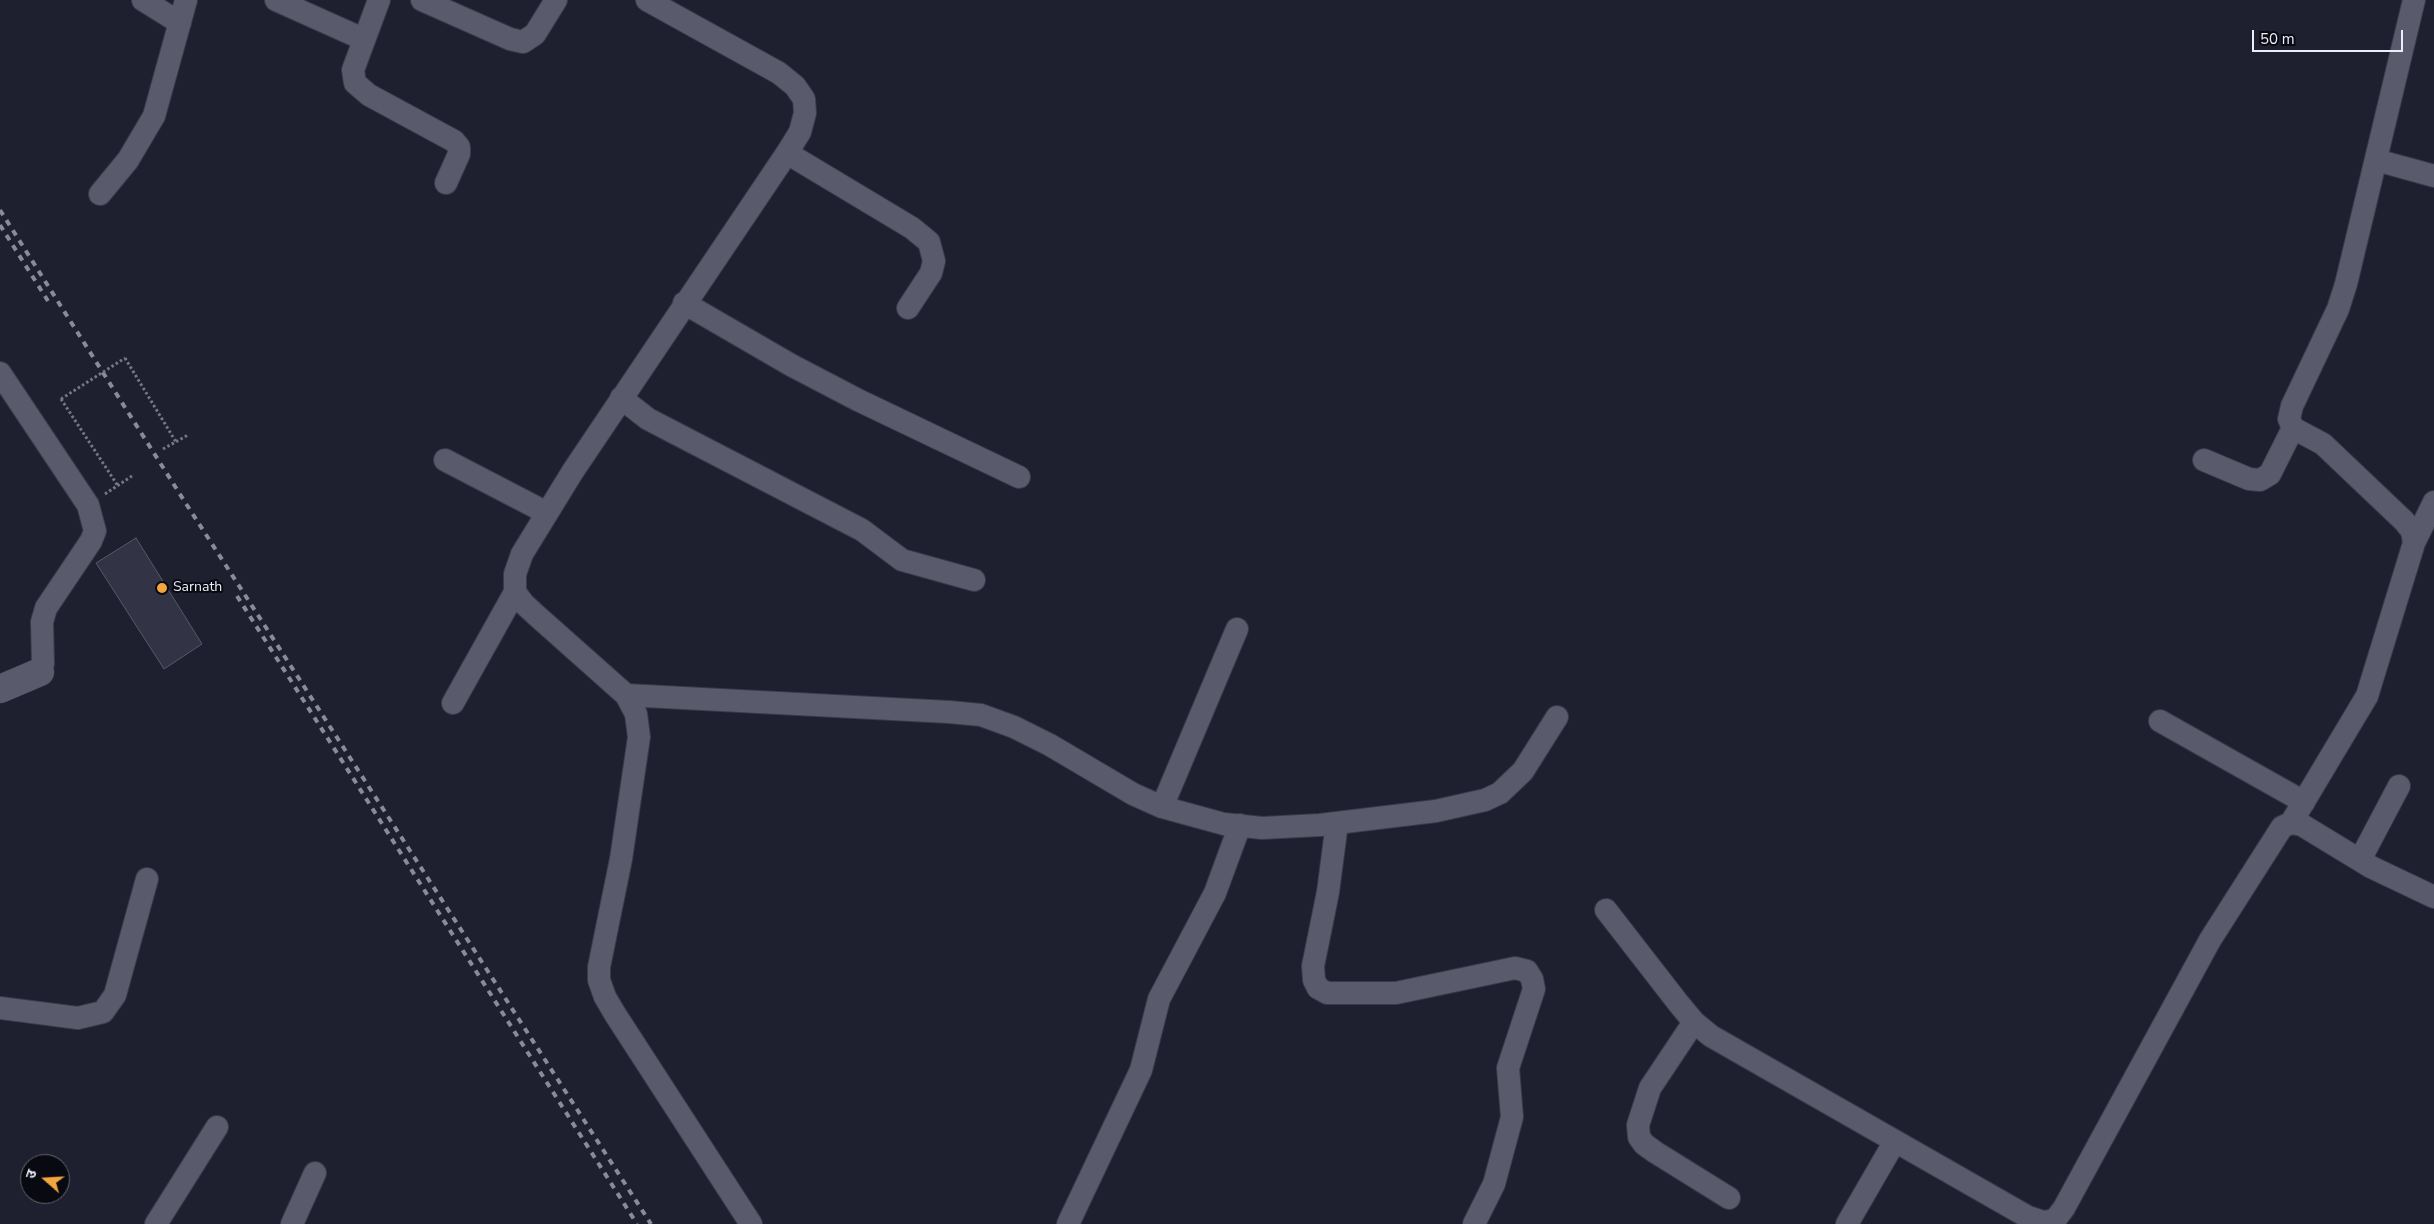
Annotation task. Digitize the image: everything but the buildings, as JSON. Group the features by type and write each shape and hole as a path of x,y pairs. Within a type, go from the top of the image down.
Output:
{"street":[{"path":"143,0 180,23"},
{"path":"100,194 128,160 154,116 186,0"},
{"path":"276,0 364,40"},
{"path":"379,0 353,70 355,83 369,95 454,141 459,147 459,154 446,183"},
{"path":"422,0 510,39 523,42 534,34 556,0"},
{"path":"647,0 779,73 795,86 804,99 805,113 800,132 787,153 621,398 522,554 515,574 516,592 523,603 626,695 636,714 639,738 621,858 599,967 599,980 605,997 615,1014 751,1224"},
{"path":"2414,0 2358,241 2338,309 2292,406 2289,419 2293,428 2323,444 2404,521 2412,531 2414,543"},
{"path":"787,153 912,228 929,242 934,261 931,273 908,308"},
{"path":"2376,160 2434,176"},
{"path":"684,303 858,400 1019,477"},
{"path":"0,373 88,505 95,531 46,608 42,622 43,664 40,672 0,689"},
{"path":"621,398 648,419 862,530 902,560 974,580"},
{"path":"2204,460 2249,479 2260,480 2270,474 2293,428"},
{"path":"445,460 547,513"},
{"path":"1606,910 1694,1022 1711,1036 2028,1218 2043,1222 2057,1222 2210,940 2282,828 2291,823 2368,696 2414,543 2431,515"},
{"path":"452,703 516,592"},
{"path":"1162,806 1237,629"},
{"path":"626,695 981,715 1014,727 1050,745 1133,794 1162,806 1224,824 1262,828 1338,823 1436,811 1485,800 1500,793 1523,771 1557,718"},
{"path":"2160,721 2304,802"},
{"path":"2360,860 2399,786"},
{"path":"1338,823 1328,892 1313,966 1314,980 1318,988 1327,993 1396,993 1515,968 1527,971 1532,979 1534,989 1508,1068 1512,1117 1494,1184 1474,1224"},
{"path":"2291,823 2302,825 2360,860 2432,890"},
{"path":"1068,1224 1141,1070 1159,999 1215,893 1240,825"},
{"path":"0,1008 78,1018 102,1012 115,995 147,879"},
{"path":"1694,1022 1650,1088 1638,1125 1639,1136 1644,1144 1655,1152 1729,1198"},
{"path":"156,1224 217,1127"},
{"path":"1847,1224 1895,1141"},
{"path":"292,1224 315,1173"}],"path":[{"path":"118,486 61,399 125,358 176,442"},
{"path":"163,449 188,435"},
{"path":"88,505 132,476"}],"railway":[{"path":"0,210 183,499 651,1224"},
{"path":"0,225 48,301"},
{"path":"237,596 637,1224"}],"place":[{"name":"Sarnath","path":"162,588"}]}
